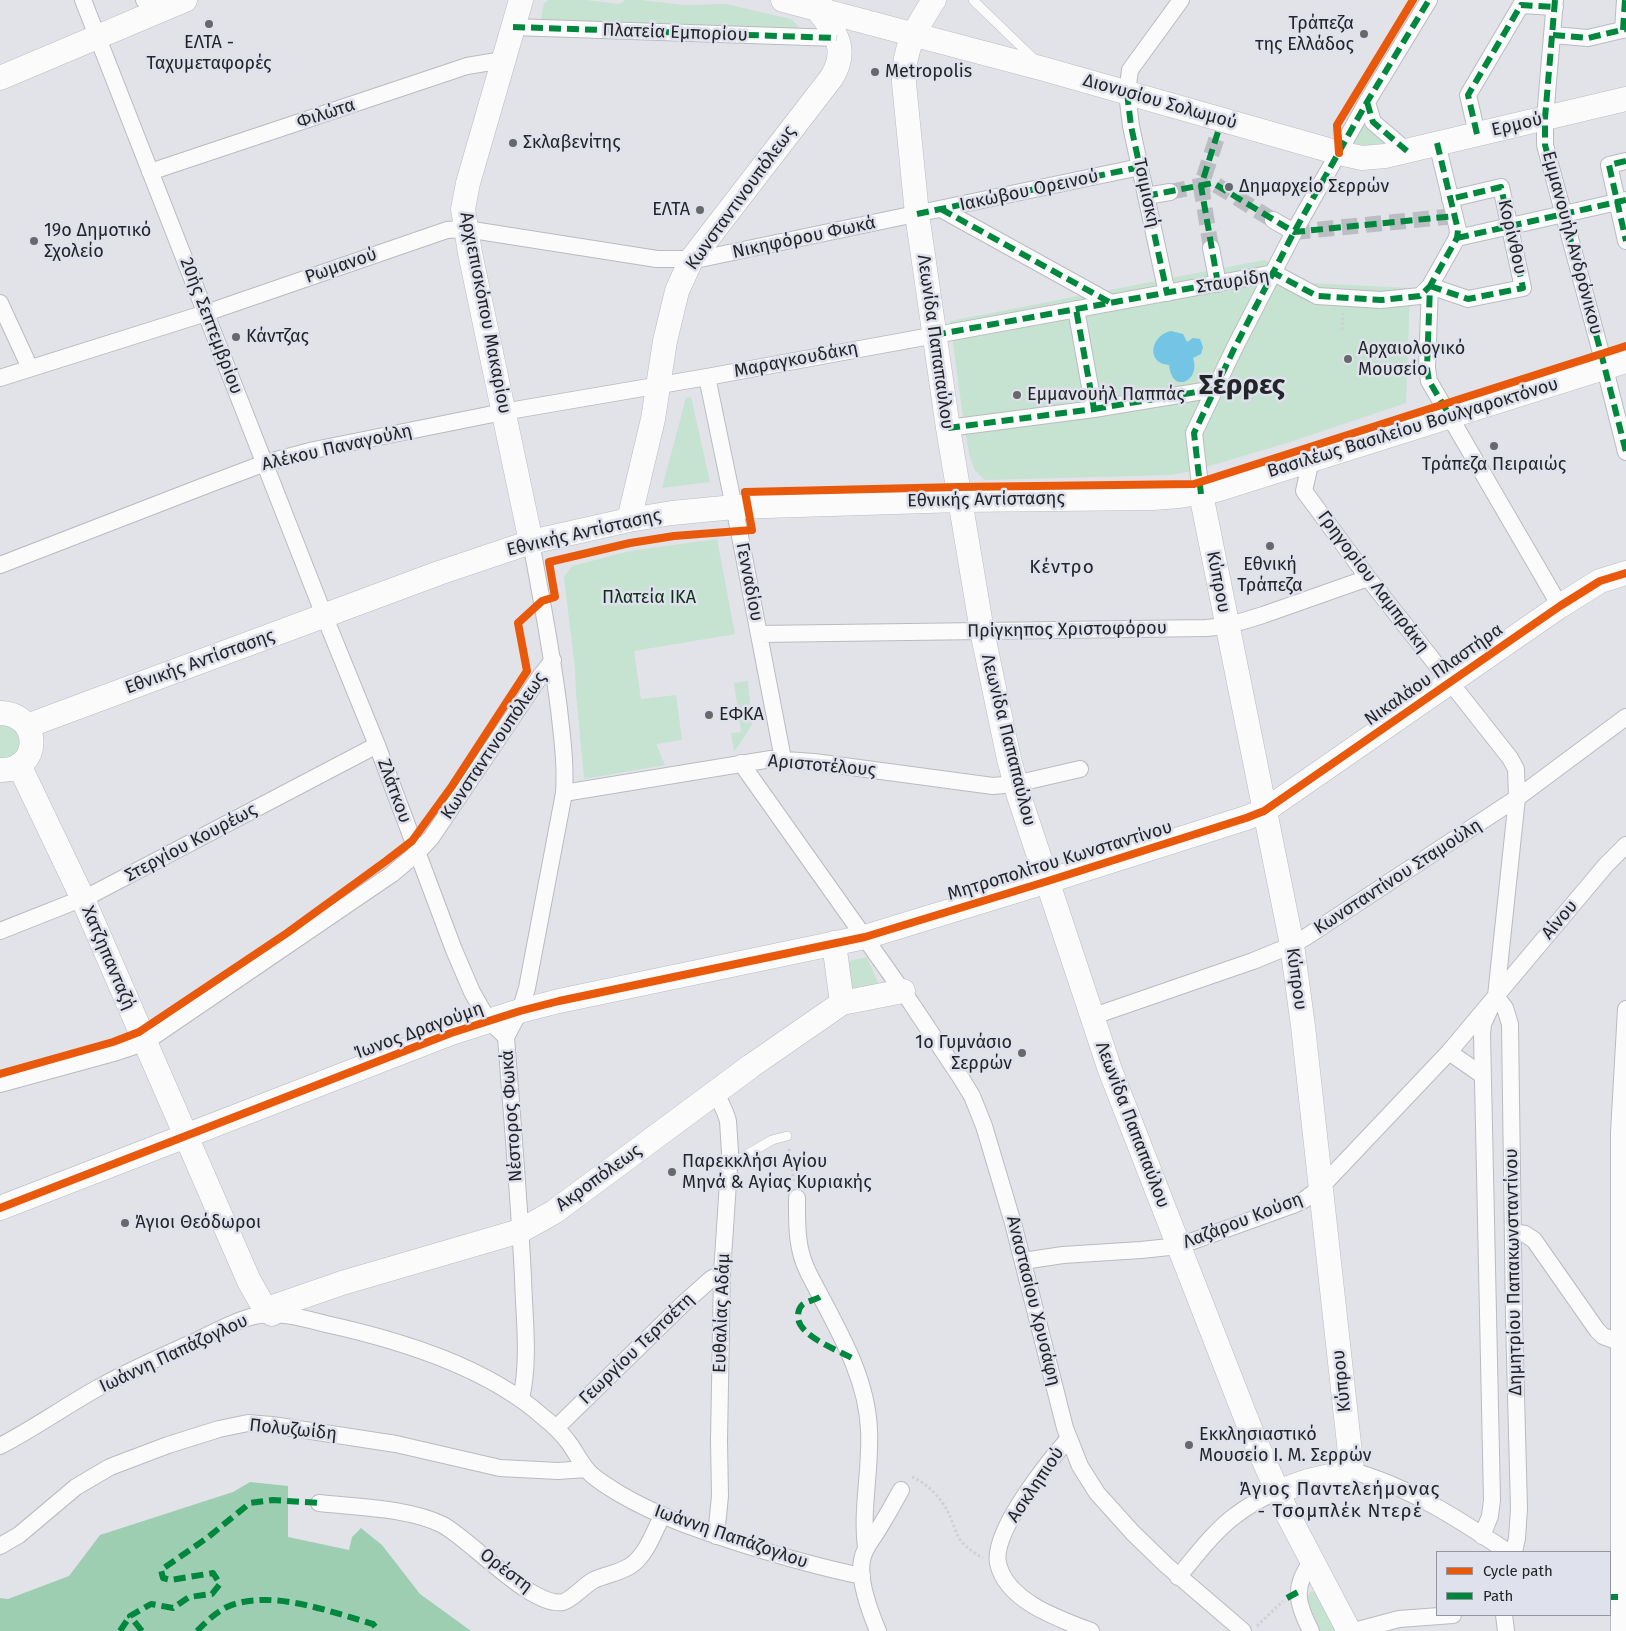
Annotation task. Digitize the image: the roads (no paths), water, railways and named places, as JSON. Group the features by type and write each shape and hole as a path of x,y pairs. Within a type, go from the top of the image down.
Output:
{"main road":[{"name":"Αρχιεπισκόπου Μακαρίου","path":"521,0 464,199 466,229 531,542"},
{"name":"Διονυσίου Σολωμού","path":"783,0 1044,69 1127,93 1220,125 1353,157 1369,158 1407,151"},
{"path":"817,9 846,0"},
{"name":"Λεωνίδα Παπαπαύλου","path":"934,0 913,34 906,53 903,74 917,214 948,428 982,631 1015,784 1092,1017 1132,1128 1276,1492 1349,1631"},
{"path":"0,78 178,3"},
{"name":"Κωνσταντινουπόλεως","path":"629,520 653,419 665,341 677,291 691,260 838,67 840,47 837,38 817,9"},
{"name":"Ερμού","path":"1407,151 1626,99"},
{"name":"Βασιλέως Βασιλείου Βουλγαροκτόνου","path":"1201,494 1616,365"},
{"name":"Εθνικής Αντίστασης","path":"27,726 439,573 531,542 629,520 734,507 960,500 1153,498 1201,494"},
{"name":"Κύπρου","path":"1201,494 1292,945 1352,1471"},
{"name":"Νικαλάου Πλαστήρα","path":"1264,810 1560,606 1600,581 1626,573"},
{"path":"0,713 16,716 27,726 31,738 30,750 24,761 10,768"},
{"name":"Χατζηπανταζή","path":"10,768 83,899 253,1290 269,1312"},
{"name":"Μητροπολίτου Κωνσταντίνου","path":"865,937 1228,824 1264,810"},
{"name":"Ίωνος Δραγούμη","path":"0,1208 488,1020 559,1001 865,937"},
{"path":"834,943 842,1003 903,991"},
{"name":"Ακροπόλεως","path":"269,1312 342,1283 520,1231 554,1212 751,1066 842,1003"},
{"path":"1276,1492 1308,1481 1352,1471"}],"street":[{"name":"20ής Σεπτεμβρίου","path":"83,0 324,616"},
{"path":"144,0 178,3"},
{"name":"Τσιμισκή","path":"1167,292 1131,126 1127,93 1130,70 1181,0"},
{"path":"1201,494 1194,432 1294,232 1367,102 1429,0"},
{"path":"1553,35 1588,38 1624,30 1625,0"},
{"path":"1477,134 1468,96 1521,5 1555,3"},
{"name":"Εμμανουήλ Ανδρόνικου","path":"1555,3 1545,118 1545,145 1564,215 1616,365 1626,452"},
{"name":"Πλατεία Εμπορίου","path":"513,27 837,38"},
{"name":"Φιλώτα","path":"150,172 467,66 503,60"},
{"path":"1367,102 1373,122 1407,151"},
{"path":"1437,143 1458,230 1457,238 1430,286 1427,368 1429,381 1560,606"},
{"path":"1626,161 1609,165 1622,201 1626,241"},
{"name":"Ιακώβου Ορεινού","path":"917,214 1140,167"},
{"name":"Κορίνθου","path":"1430,286 1468,299 1523,288 1501,187 1450,199"},
{"path":"1146,196 1170,192"},
{"path":"1457,238 1622,201"},
{"path":"941,209 1111,303"},
{"name":"Νικηφόρου Φωκά","path":"691,260 917,214"},
{"path":"1273,220 1294,232"},
{"name":"Ρωμανού","path":"0,378 206,313 439,232 455,229 466,229 657,259 691,260"},
{"path":"1212,248 1218,284"},
{"name":"Σταυρίδη","path":"934,335 1274,273 1317,296 1381,300 1420,296 1430,286"},
{"path":"0,303 30,368"},
{"path":"1076,309 1094,409"},
{"name":"Μαραγκουδάκη","path":"658,386 934,335"},
{"name":"Γενναδίου","path":"707,377 784,759"},
{"name":"Αλέκου Παναγούλη","path":"0,565 265,463 314,450 503,412 658,386"},
{"path":"948,428 1094,409 1215,389"},
{"name":"Γρηγορίου Λαμπράκη","path":"1311,460 1304,491 1368,578 1514,763 1517,798"},
{"name":"Κωνσταντινουπόλεως","path":"0,1084 144,1043 392,874 417,853 445,820 539,678 553,660 531,542"},
{"name":"Πρίγκηπος Χριστοφόρου","path":"759,634 1188,629 1227,626 1368,578"},
{"name":"Ζλάτκου","path":"324,616 377,745 461,968 488,1020 506,1037"},
{"name":"Νέστορος Φωκά","path":"521,1399 525,1376 526,1352 520,1231 506,1037 520,1011 526,988 564,793 565,761 553,660"},
{"name":"Κωνσταντίνου Σταμούλη","path":"1092,1017 1253,961 1292,945 1517,798 1626,717"},
{"name":"Στεργίου Κουρέως","path":"0,931 83,899 130,876 377,745"},
{"name":"Αριστοτέλους","path":"564,793 759,760 784,759 980,785 1015,784 1080,769"},
{"path":"741,762 865,937"},
{"name":"Δημητρίου Παπακωνσταντίνου","path":"1482,1536 1490,1516 1492,1500 1482,1075 1483,1024 1496,996 1517,798"},
{"name":"Αίνου","path":"1496,996 1624,852"},
{"name":"Αναστασίου Χρυσάφη","path":"865,937 962,1078 972,1096 994,1158 1069,1438 1078,1462 1091,1485 1133,1533 1178,1577 1243,1631"},
{"name":"Δημητρίου Παπακωνσταντίνου","path":"1496,996 1505,1008 1510,1024 1519,1509 1518,1532 1514,1551"},
{"name":"Λαζάρου Κούση","path":"1023,1261 1063,1255 1179,1246 1304,1200 1321,1187 1448,1052 1496,996"},
{"path":"1619,1631 1619,1342 1626,1009"},
{"path":"1448,1052 1482,1075"},
{"name":"Ευθαλίας Αδάμ","path":"716,1092 728,1121 729,1165 722,1273 719,1440 720,1496 716,1536"},
{"path":"797,1198 797,1238 802,1259 852,1358 865,1399 869,1428 864,1518 866,1548"},
{"path":"1513,1232 1525,1234 1534,1240 1597,1330 1603,1336 1619,1342"},
{"name":"Γεωργίου Τερτσέτη","path":"556,1428 683,1304 711,1279 722,1273"},
{"name":"Ιωάννη Παπάζογλου","path":"0,1446 96,1389 140,1367 244,1319 269,1312 306,1319 398,1342 484,1378 521,1399 556,1428 568,1441 586,1469 618,1493 662,1516 716,1536 788,1559 862,1576"},
{"name":"Πολυζωίδη","path":"0,1546 19,1535 76,1487 110,1467 168,1445 219,1429 248,1423 396,1444 500,1468 558,1471 586,1469"},
{"name":"Ασκληπιού","path":"1069,1438 1045,1466 1016,1510 1000,1547 998,1557 999,1565 1010,1584 1029,1603 1054,1617 1090,1631"},
{"path":"1352,1471 1377,1478 1395,1486 1433,1506 1506,1551"},
{"path":"878,1631 870,1611 862,1576 862,1560 866,1548 901,1490"},
{"path":"1178,1577 1236,1515 1260,1499 1276,1492"},
{"name":"Ορέστη","path":"319,1503 401,1512 443,1525 494,1566 528,1590 546,1599 559,1602 570,1599 583,1587 595,1580 625,1569 635,1562 644,1551 662,1516"},
{"path":"1311,1631 1303,1615 1298,1589 1301,1578 1312,1561"},
{"path":"1354,1631 1400,1619 1440,1616"},
{"path":"1504,1616 1506,1631"}],"lane":[{"path":"974,0 1044,69"},
{"path":"729,1165 772,1140 787,1136"}],"water":[{"path":"1171,331 1183,334 1187,342 1193,338 1200,339 1203,347 1201,354 1193,358 1193,373 1185,381 1175,380 1169,365 1161,363 1154,354 1155,343 1164,334"}],"tunnel":[{"path":"1211,248 1201,186 1219,131"},
{"path":"1170,192 1213,183 1273,220"},
{"path":"1294,232 1455,216"}],"place":[{"name":"ΕΛΤΑ - Ταχυμεταφορές","path":"209,24"},
{"name":"Τράπεζα της Ελλάδος","path":"1364,34"},
{"name":"Metropolis","path":"875,72"},
{"name":"Σκλαβενίτης","path":"513,143"},
{"name":"Δημαρχείο Σερρών","path":"1229,187"},
{"name":"ΕΛΤΑ","path":"700,210"},
{"name":"19ο Δημοτικό Σχολείο","path":"34,241"},
{"name":"Κάντζας","path":"236,337"},
{"name":"Αρχαιολογικό Μουσείο","path":"1348,359"},
{"name":"Εμμανουήλ Παππάς","path":"1017,395"},
{"name":"Τράπεζα Πειραιώς","path":"1494,446"},
{"name":"Εθνική Τράπεζα","path":"1270,546"},
{"name":"ΕΦΚΑ","path":"709,715"},
{"name":"1ο Γυμνάσιο Σερρών","path":"1022,1053"},
{"name":"Παρεκκλήσι Αγίου Μηνά & Αγίας Κυριακής","path":"672,1172"},
{"name":"Άγιοι Θεόδωροι","path":"125,1223"},
{"name":"Εκκλησιαστικό Μουσείο Ι. Μ. Σερρών","path":"1189,1445"}],"district":[{"name":"Σέρρες","path":"1242,386"},
{"name":"Κέντρο","path":"1062,568"},
{"name":"Άγιος Παντελεήμονας - Τσομπλέκ Ντερέ","path":"1340,1501"}],"park label":[{"name":"Πλατεία ΙΚΑ","path":"649,598"}]}
